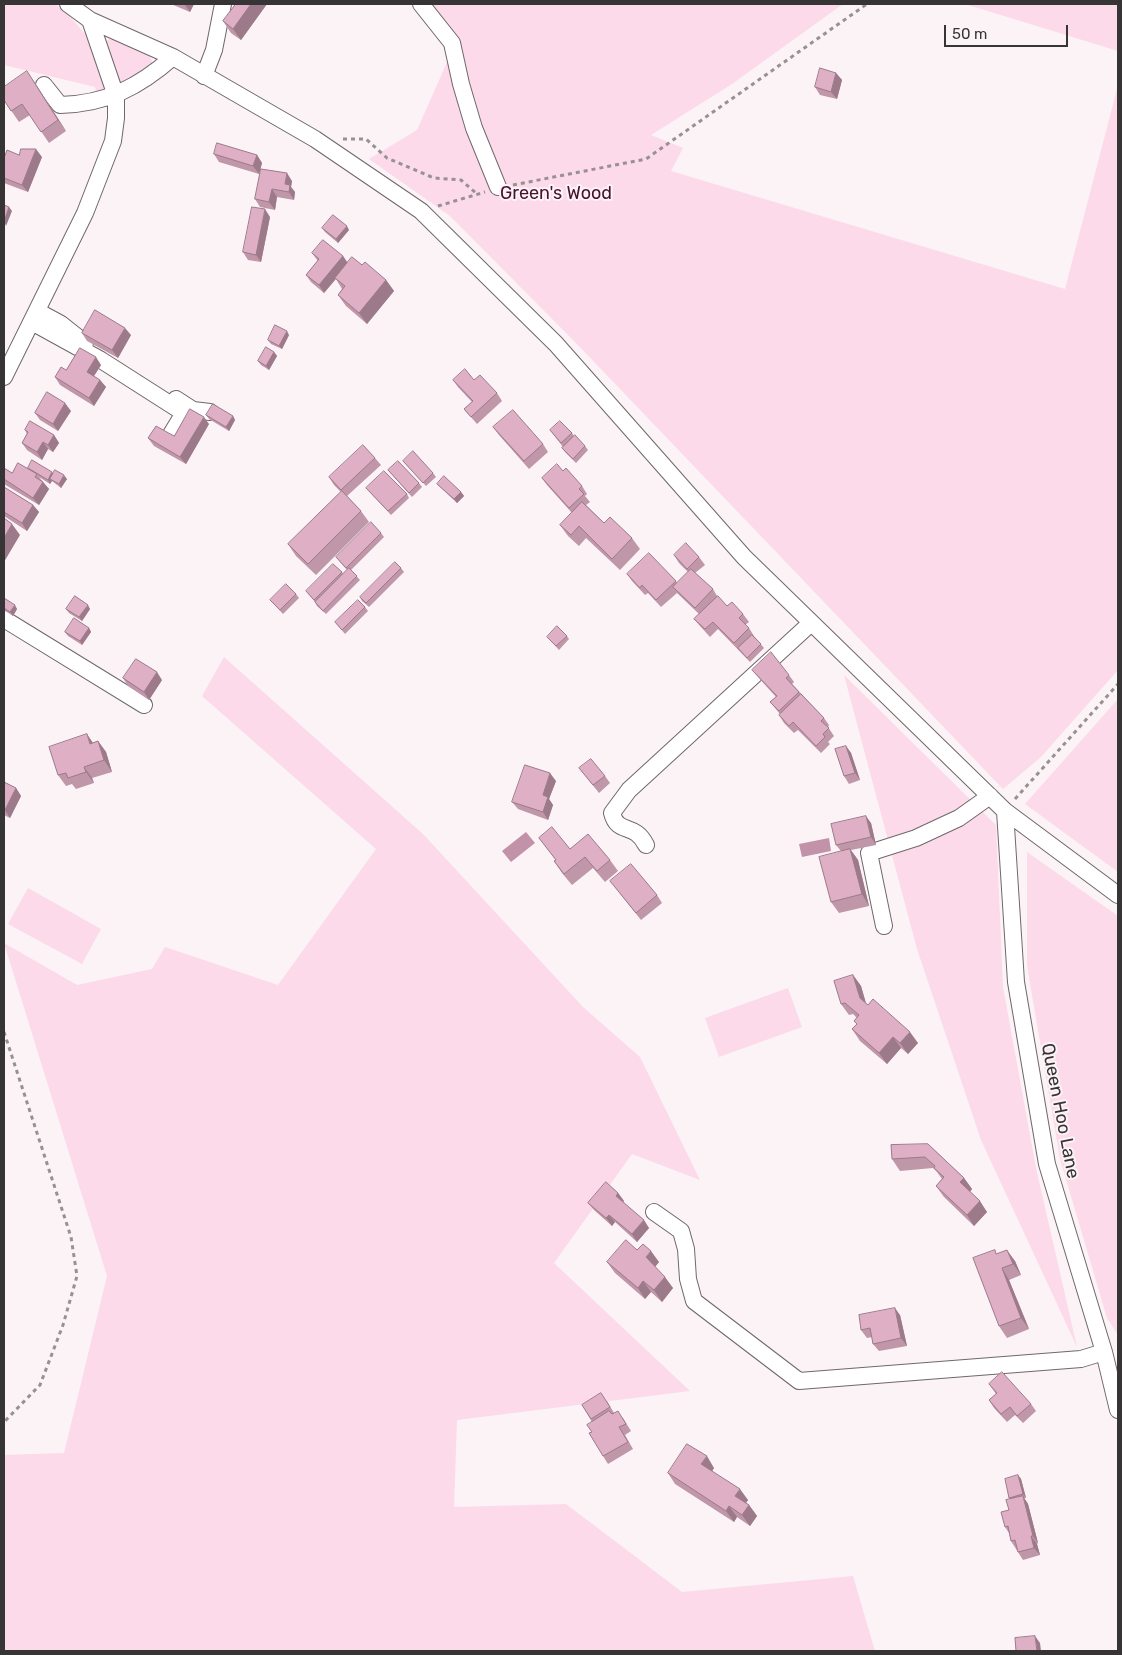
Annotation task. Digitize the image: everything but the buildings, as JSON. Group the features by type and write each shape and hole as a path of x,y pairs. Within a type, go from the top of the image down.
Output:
{"street":[{"path":"68,4 90,20 172,57 315,139 421,211 556,344 744,557 1005,811 1118,895"},
{"path":"204,76 214,50 223,4"},
{"path":"421,4 452,43 461,84 474,128 498,188"},
{"path":"4,377 84,213 113,141 116,96 90,20"},
{"path":"44,85 60,105 116,96 132,88 172,57"},
{"path":"35,316 62,324 86,343 193,410 210,412"},
{"path":"35,316 184,413 170,436"},
{"path":"4,619 144,705"},
{"path":"646,845 641,836 634,830 619,826 614,822 612,813 629,790 812,623"},
{"path":"884,926 869,854 916,838 958,818 990,796"},
{"name":"Queen Hoo Lane","path":"1005,811 1016,982 1047,1164 1104,1352 1118,1410"},
{"path":"654,1212 681,1231 686,1250 688,1279 694,1301 799,1381 1081,1359 1104,1352"}],"path":[{"path":"421,211 498,188 646,159 868,4"},
{"path":"341,139 366,139 387,158 434,178 461,180 477,194"},
{"path":"1005,811 1118,684"},
{"path":"4,1032 71,1237 77,1276 63,1325 40,1385 4,1422"}],"green space":[{"path":"4,4 55,4 67,13 85,34 97,56 107,92 97,94 95,87 4,65"},
{"name":"Green's Wood","path":"429,4 843,4 732,84 651,135 683,148 671,171 1065,289 1118,85 1118,670 1041,757 1003,789 576,343 450,216 369,159 417,130 452,51 418,15"},
{"path":"965,4 1118,4 1118,51"},
{"path":"112,37 149,55 153,63 151,67 121,84 117,79 105,42"},
{"path":"224,657 423,834 583,1007 640,1057 700,1180 632,1154 554,1263 690,1391 457,1420 454,1507 566,1504 682,1592 853,1576 875,1651 4,1651 4,1455 64,1453 107,1276 4,943 77,985 152,969 165,947 278,985 376,849 202,696"},
{"path":"844,675 996,825 1003,987 1036,1168 1077,1347 981,1140 917,949"},
{"path":"1118,699 1118,872 1025,804"},
{"path":"1027,852 1118,916 1118,1335 1107,1318 1060,1159 1027,966"},
{"path":"28,888 101,929 82,964 8,924"},
{"path":"788,988 802,1027 719,1057 705,1018"}],"shaded area":[{"path":"526,832 535,843 511,862 502,851"},
{"path":"829,838 831,851 802,857 799,844"}]}
